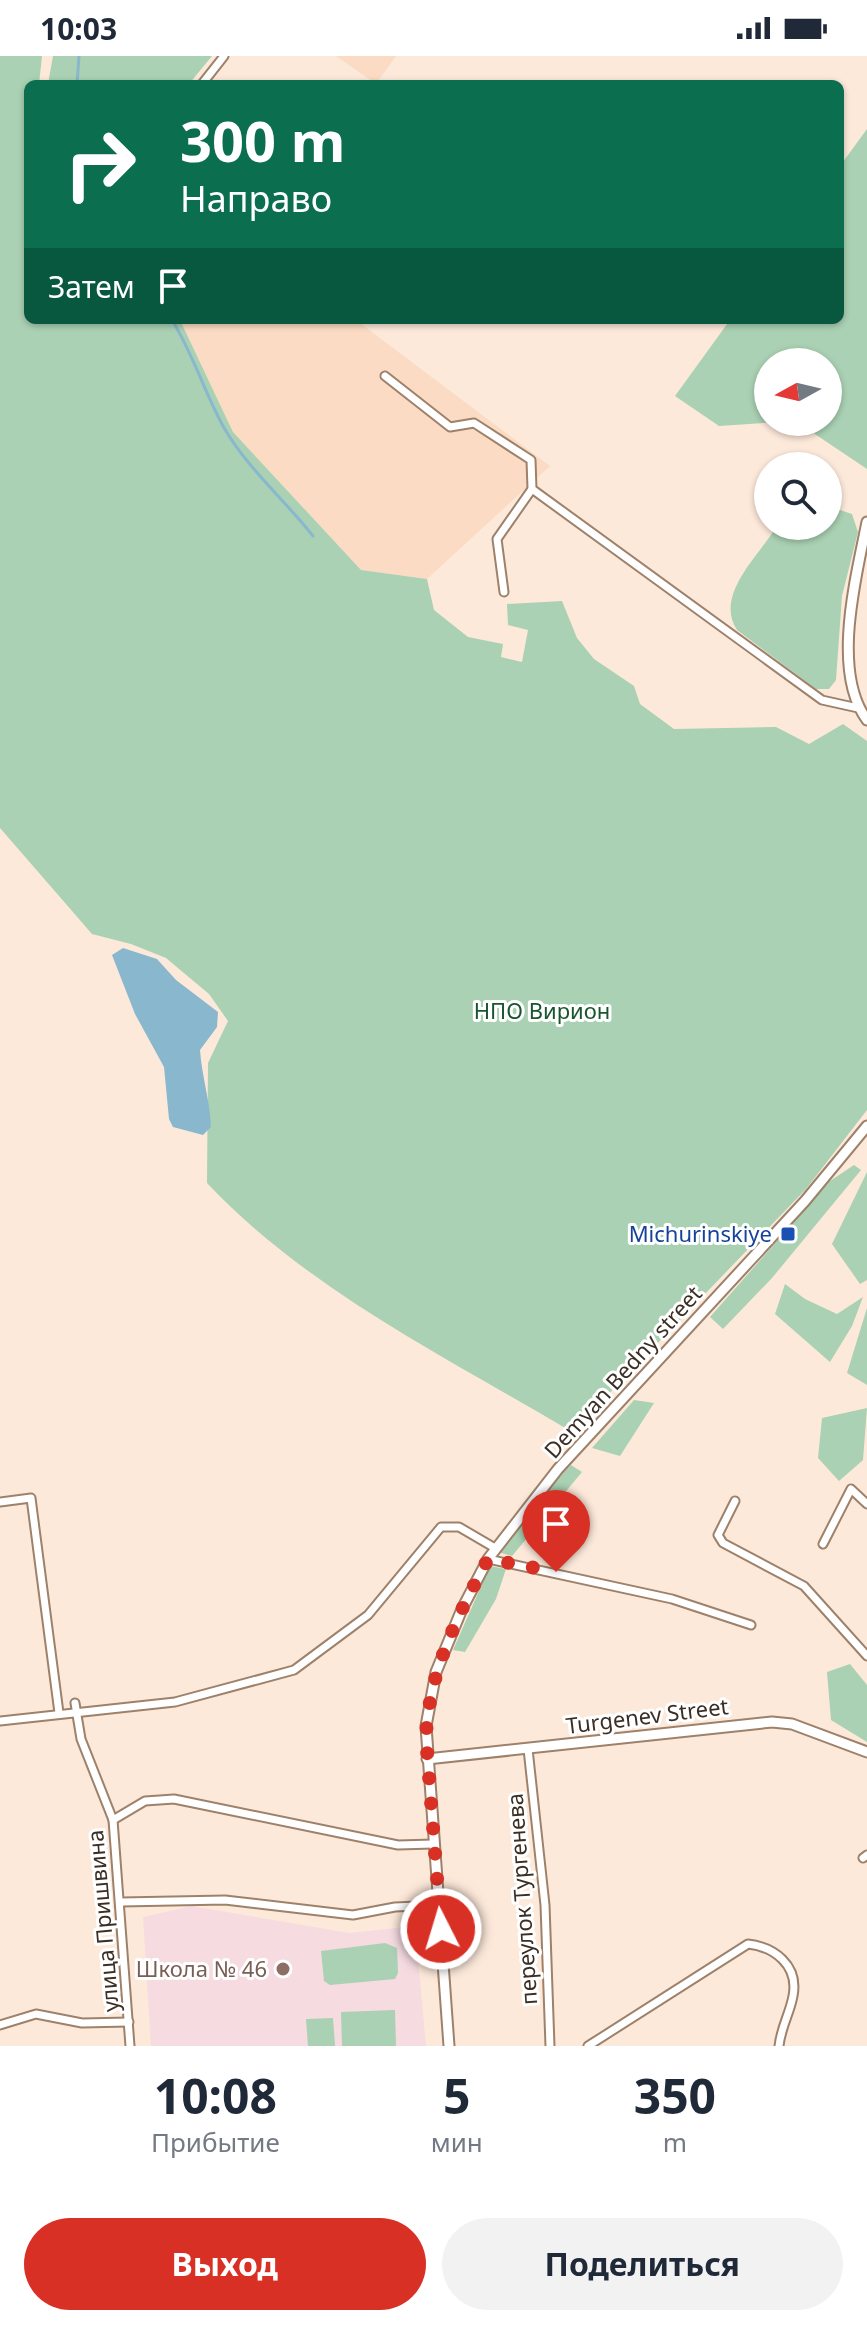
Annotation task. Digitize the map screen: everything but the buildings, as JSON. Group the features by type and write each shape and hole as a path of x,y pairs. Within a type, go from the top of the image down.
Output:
{"street":[{"path":"205,80 224,56"},
{"path":"385,376 450,427 474,423 531,460 532,489 497,539 504,592"},
{"path":"532,489 822,700 858,708"},
{"path":"867,522 853,593 849,669 858,708 867,720"},
{"name":"Demyan Bedny street","path":"449,2046 427,1759 427,1707 436,1672 495,1548 604,1416 798,1208 867,1126"},
{"path":"823,1544 851,1489 867,1504"},
{"path":"0,1502 31,1498 59,1713"},
{"path":"735,1501 718,1535 723,1543 804,1586 867,1656"},
{"path":"0,1721 59,1713 76,1707 175,1702 294,1670 368,1615 441,1527 459,1527 495,1548"},
{"path":"488,1559 672,1599 751,1625"},
{"name":"улица Пришвина","path":"76,1707 81,1739 113,1820 130,2046"},
{"name":"Turgenev Street","path":"427,1759 772,1722 792,1724 867,1752"},
{"name":"переулок Тургенева","path":"528,1749 545,1905 550,2046"},
{"path":"113,1820 145,1801 174,1799 398,1845 433,1844"},
{"path":"121,1902 225,1900 353,1915 439,1905"},
{"path":"588,2046 748,1944 768,1946 780,1956 793,1983 794,1995 780,2032 779,2046"},
{"path":"0,2025 36,2014 82,2023 129,2022"}],"shaded area":[{"path":"336,56 396,56 379,80 370,80"},
{"path":"182,324 361,324 550,466 427,579 361,570 233,432"},
{"name":"Школа № 46","path":"192,1906 349,1933 415,1926 426,2046 151,2046 143,1917"}],"green space":[{"name":"НПО Вирион","path":"0,56 42,56 39,80 24,80 24,324 182,324 233,432 361,570 427,579 434,610 468,637 503,644 501,657 522,662 528,630 508,625 507,604 562,601 577,638 594,659 634,686 640,704 674,729 776,727 809,744 843,724 867,741 867,1110 806,1189 572,1432 380,1320 334,1289 247,1221 207,1183 208,1063 228,1021 209,994 166,958 131,944 92,934 0,828"},
{"path":"53,56 212,56 192,80 49,80"},
{"path":"867,129 867,469 818,436 842,436 842,348 754,348 754,424 719,426 675,396 727,324 844,324 844,161"},
{"path":"842,511 852,514 858,532 842,596 836,680 829,689 816,689 737,630 731,617 731,605 734,592 767,540 842,540"},
{"path":"854,1165 861,1170 772,1278 723,1329 710,1317 830,1181"},
{"path":"867,1172 867,1280 860,1284 832,1244"},
{"path":"785,1284 805,1299 837,1314 863,1297 852,1326 830,1362 775,1314"},
{"path":"867,1308 867,1385 847,1373"},
{"path":"634,1400 654,1403 620,1456 592,1448"},
{"path":"867,1408 863,1460 839,1481 818,1458 822,1418"},
{"path":"571,1465 582,1472 512,1556 498,1552 550,1484"},
{"path":"490,1566 506,1569 496,1599 465,1652 453,1650"},
{"path":"850,1664 867,1685 867,1742 831,1720 827,1672"},
{"path":"385,1943 397,1948 398,1973 395,1979 330,1985 324,1981 321,1951"},
{"path":"395,2010 396,2046 342,2046 341,2012"},
{"path":"333,2018 335,2046 308,2046 306,2019"}],"water":[{"path":"123,948 157,959 176,980 218,1012 217,1027 200,1050 211,1127 203,1135 173,1127 169,1119 164,1067 135,1014 112,955"}],"waterway":[{"path":"77,80 79,56"},
{"path":"174,324 232,441 313,536"}],"place":[{"name":"Michurinskiye","path":"788,1234"},
{"name":"Школа № 46","path":"283,1969"}],"route":[{"path":"441,1929 426,1738 427,1707 436,1672 462,1609 488,1559 556,1572"}]}
